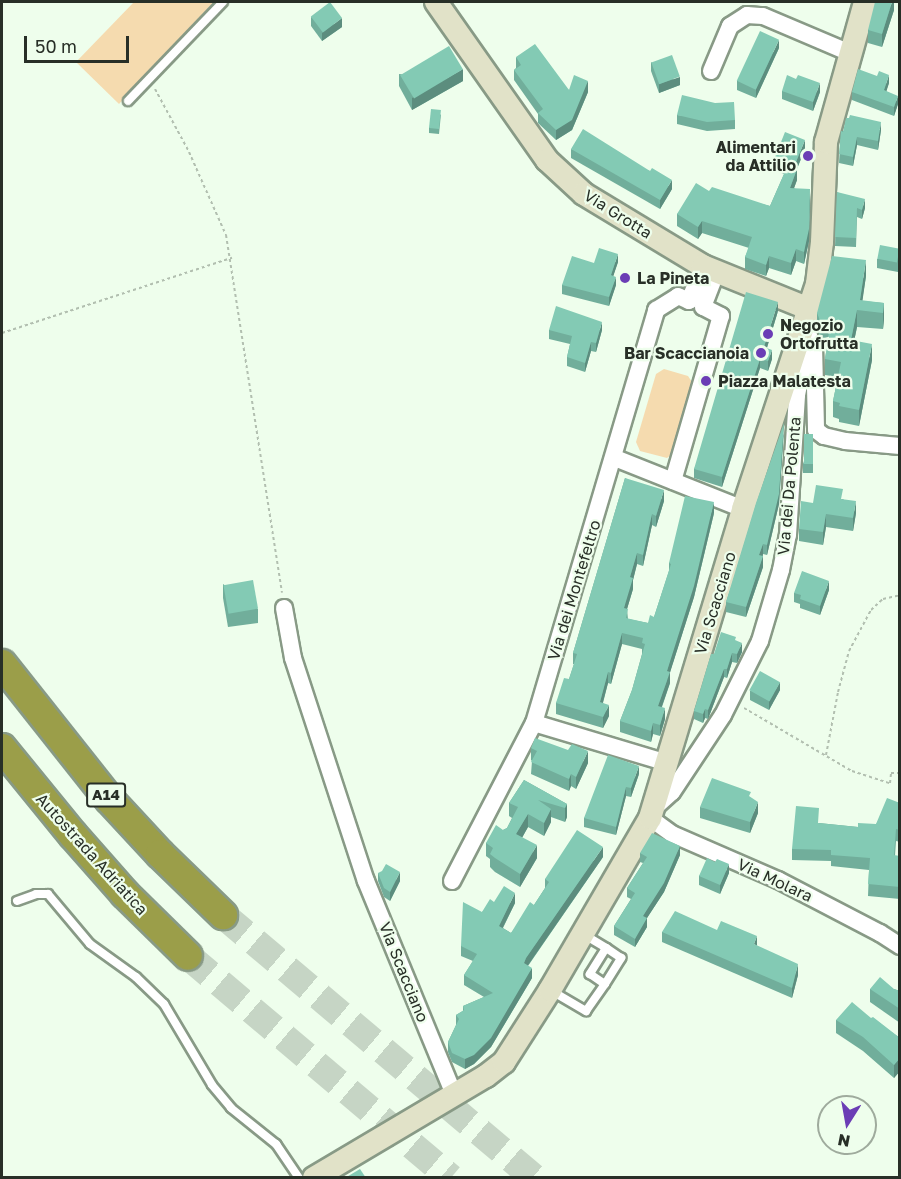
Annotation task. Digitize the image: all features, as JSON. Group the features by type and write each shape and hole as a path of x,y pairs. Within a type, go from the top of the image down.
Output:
{"highway":[{"name":"A14","path":"2,664 109,799 160,854 224,915"},
{"name":"Autostrada Adriatica","path":"2,748 88,852 188,956"}],"street":[{"name":"Via Grotta","path":"436,2 547,160 584,194 710,269 810,315"},
{"name":"Via Scacciano","path":"314,1178 486,1076 504,1062 550,990 651,814 743,508 810,315 817,284 822,242 826,142 865,2"},
{"path":"711,71 730,26 747,15 763,16 850,53"},
{"path":"710,269 688,300 678,296 657,310 615,458 743,508"},
{"path":"673,481 721,316 703,307 710,269"},
{"path":"810,315 816,430 824,436 845,441 900,446"},
{"name":"Via dei Da Polenta","path":"651,814 672,792 731,700 760,642 781,570 788,535 797,395 810,315"},
{"name":"Via dei Montefeltro","path":"452,881 534,723 615,458"},
{"name":"Via Scacciano","path":"284,608 293,658 366,881 454,1094"},
{"path":"534,723 667,763"},
{"name":"Via Molara","path":"651,814 672,834 778,880 880,933 900,946"}],"lane":[{"path":"128,101 224,2"},
{"path":"17,901 36,894 48,894 90,944 136,977 164,1004 212,1085 231,1108 276,1144 299,1178"},
{"path":"550,990 586,1011 621,958 583,933"},
{"path":"605,984 590,974 606,948"}],"path":[{"path":"149,79 189,152 226,235 232,258 284,608"},
{"path":"2,333 232,258"},
{"path":"826,755 838,692 849,651 871,610 883,599 900,595"},
{"path":"731,700 852,771 890,783 891,773 900,773"}],"shaded area":[{"path":"134,2 214,2 119,104 76,62"},
{"path":"664,369 688,376 694,385 676,451 667,458 640,451 636,442 656,374"}],"building":[{"path":"330,2 342,18 323,32 311,16"},
{"path":"875,2 892,2 882,34 868,30"},
{"path":"760,31 779,40 756,90 737,81"},
{"path":"535,44 569,90 574,75 588,81 572,120 556,130 538,113 543,109 514,70 521,65 516,57"},
{"path":"449,46 463,69 414,99 400,75"},
{"path":"672,55 680,77 659,84 651,63"},
{"path":"858,69 877,76 879,71 889,75 884,90 898,96 894,107 852,92"},
{"path":"787,75 796,79 798,75 820,83 813,102 782,91"},
{"path":"682,95 715,103 734,102 735,120 707,122 677,115"},
{"path":"431,109 441,110 439,129 429,128"},
{"path":"850,115 881,122 878,141 857,137 853,157 839,154 841,131 843,132 846,118"},
{"path":"583,129 650,171 652,168 672,180 660,200 571,149"},
{"path":"785,132 805,140 794,167 773,162"},
{"path":"788,165 797,169 790,188 810,189 809,229 804,252 796,249 791,263 769,256 766,265 745,257 752,237 702,221 698,227 677,214 696,183 709,191 712,187 770,206"},
{"path":"837,192 865,199 862,210 857,208 856,238 835,237"},
{"path":"880,245 900,249 897,263 877,259"},
{"path":"599,248 618,254 611,275 616,277 609,297 562,285 572,256 594,263"},
{"path":"832,256 866,260 860,300 884,303 883,313 857,310 851,340 872,344 859,410 839,406 840,403 833,401 841,362 825,359 830,325 821,323 817,313"},
{"path":"746,292 778,302 764,347 772,350 768,361 760,359 722,477 694,469"},
{"path":"556,306 602,322 596,343 591,342 585,363 567,357 572,336 549,330"},
{"path":"784,423 779,494 767,545 763,544 759,555 763,556 746,607 726,602 756,503"},
{"path":"804,434 813,434 813,464 804,464"},
{"path":"625,478 664,490 656,516 652,514 643,555 637,553 630,577 633,578 624,608 628,609 626,618 648,623 650,615 654,617 671,564 669,563 685,496 714,502 694,586 658,706 665,708 660,725 653,723 651,731 620,721 632,690 645,644 642,643 643,638 622,633 600,702 609,705 603,717 556,703 564,678 569,679 577,654 573,653"},
{"path":"816,485 843,489 841,499 856,501 853,518 826,514 823,532 799,529 801,501 813,503"},
{"path":"802,571 829,581 820,606 800,599 801,595 794,593"},
{"path":"253,580 258,609 228,614 223,585"},
{"path":"721,632 736,637 735,640 742,643 737,654 732,653 708,710 705,709 703,714 694,711 711,654 714,654"},
{"path":"760,671 780,682 769,701 749,690"},
{"path":"535,738 568,750 572,744 588,751 576,777 571,774 569,779 531,762 537,751 531,748"},
{"path":"608,755 639,766 631,788 626,787 616,827 584,818"},
{"path":"712,778 751,792 749,796 758,802 750,822 700,807"},
{"path":"524,780 567,804 565,808 538,800 551,809 544,823 528,814 516,834 537,845 520,874 490,854 493,848 486,843 496,825 503,830 507,828 518,807 509,803"},
{"path":"887,798 900,803 900,830 896,829 894,855 900,856 900,887 868,884 870,858 831,855 831,850 792,849 796,806 819,808 818,823 858,827 858,823 876,824"},
{"path":"577,830 603,847 526,958 524,963 532,968 491,1038 474,1055 465,1059 452,1053 448,1042 459,1019 456,1015 464,1010 463,1006 493,993 464,975 477,954 461,946 463,902 482,912 490,899 494,902 504,886 515,893 499,926 511,933 530,902 534,905 549,882 545,879"},
{"path":"652,833 680,846 664,883 643,916 647,918 635,939 614,926 635,893 627,888 647,857 640,853"},
{"path":"707,858 729,864 720,885 699,876"},
{"path":"386,864 400,872 390,892 384,888 378,873"},
{"path":"675,911 717,930 721,921 757,936 754,944 798,964 792,988 662,932"},
{"path":"880,977 894,989 900,991 900,1009 870,989"},
{"path":"852,1002 900,1038 900,1058 894,1065 863,1037 836,1020"},
{"path":"360,1169 366,1178 345,1178"}],"tunnel":[{"path":"223,915 534,1178"},
{"path":"188,956 451,1178"}],"place":[{"name":"Alimentari da Attilio","path":"808,156"},
{"name":"La Pineta","path":"625,278"},
{"name":"Negozio Ortofrutta","path":"768,334"},
{"name":"Bar Scaccianoia","path":"761,353"},
{"name":"Piazza Malatesta","path":"706,381"}]}
